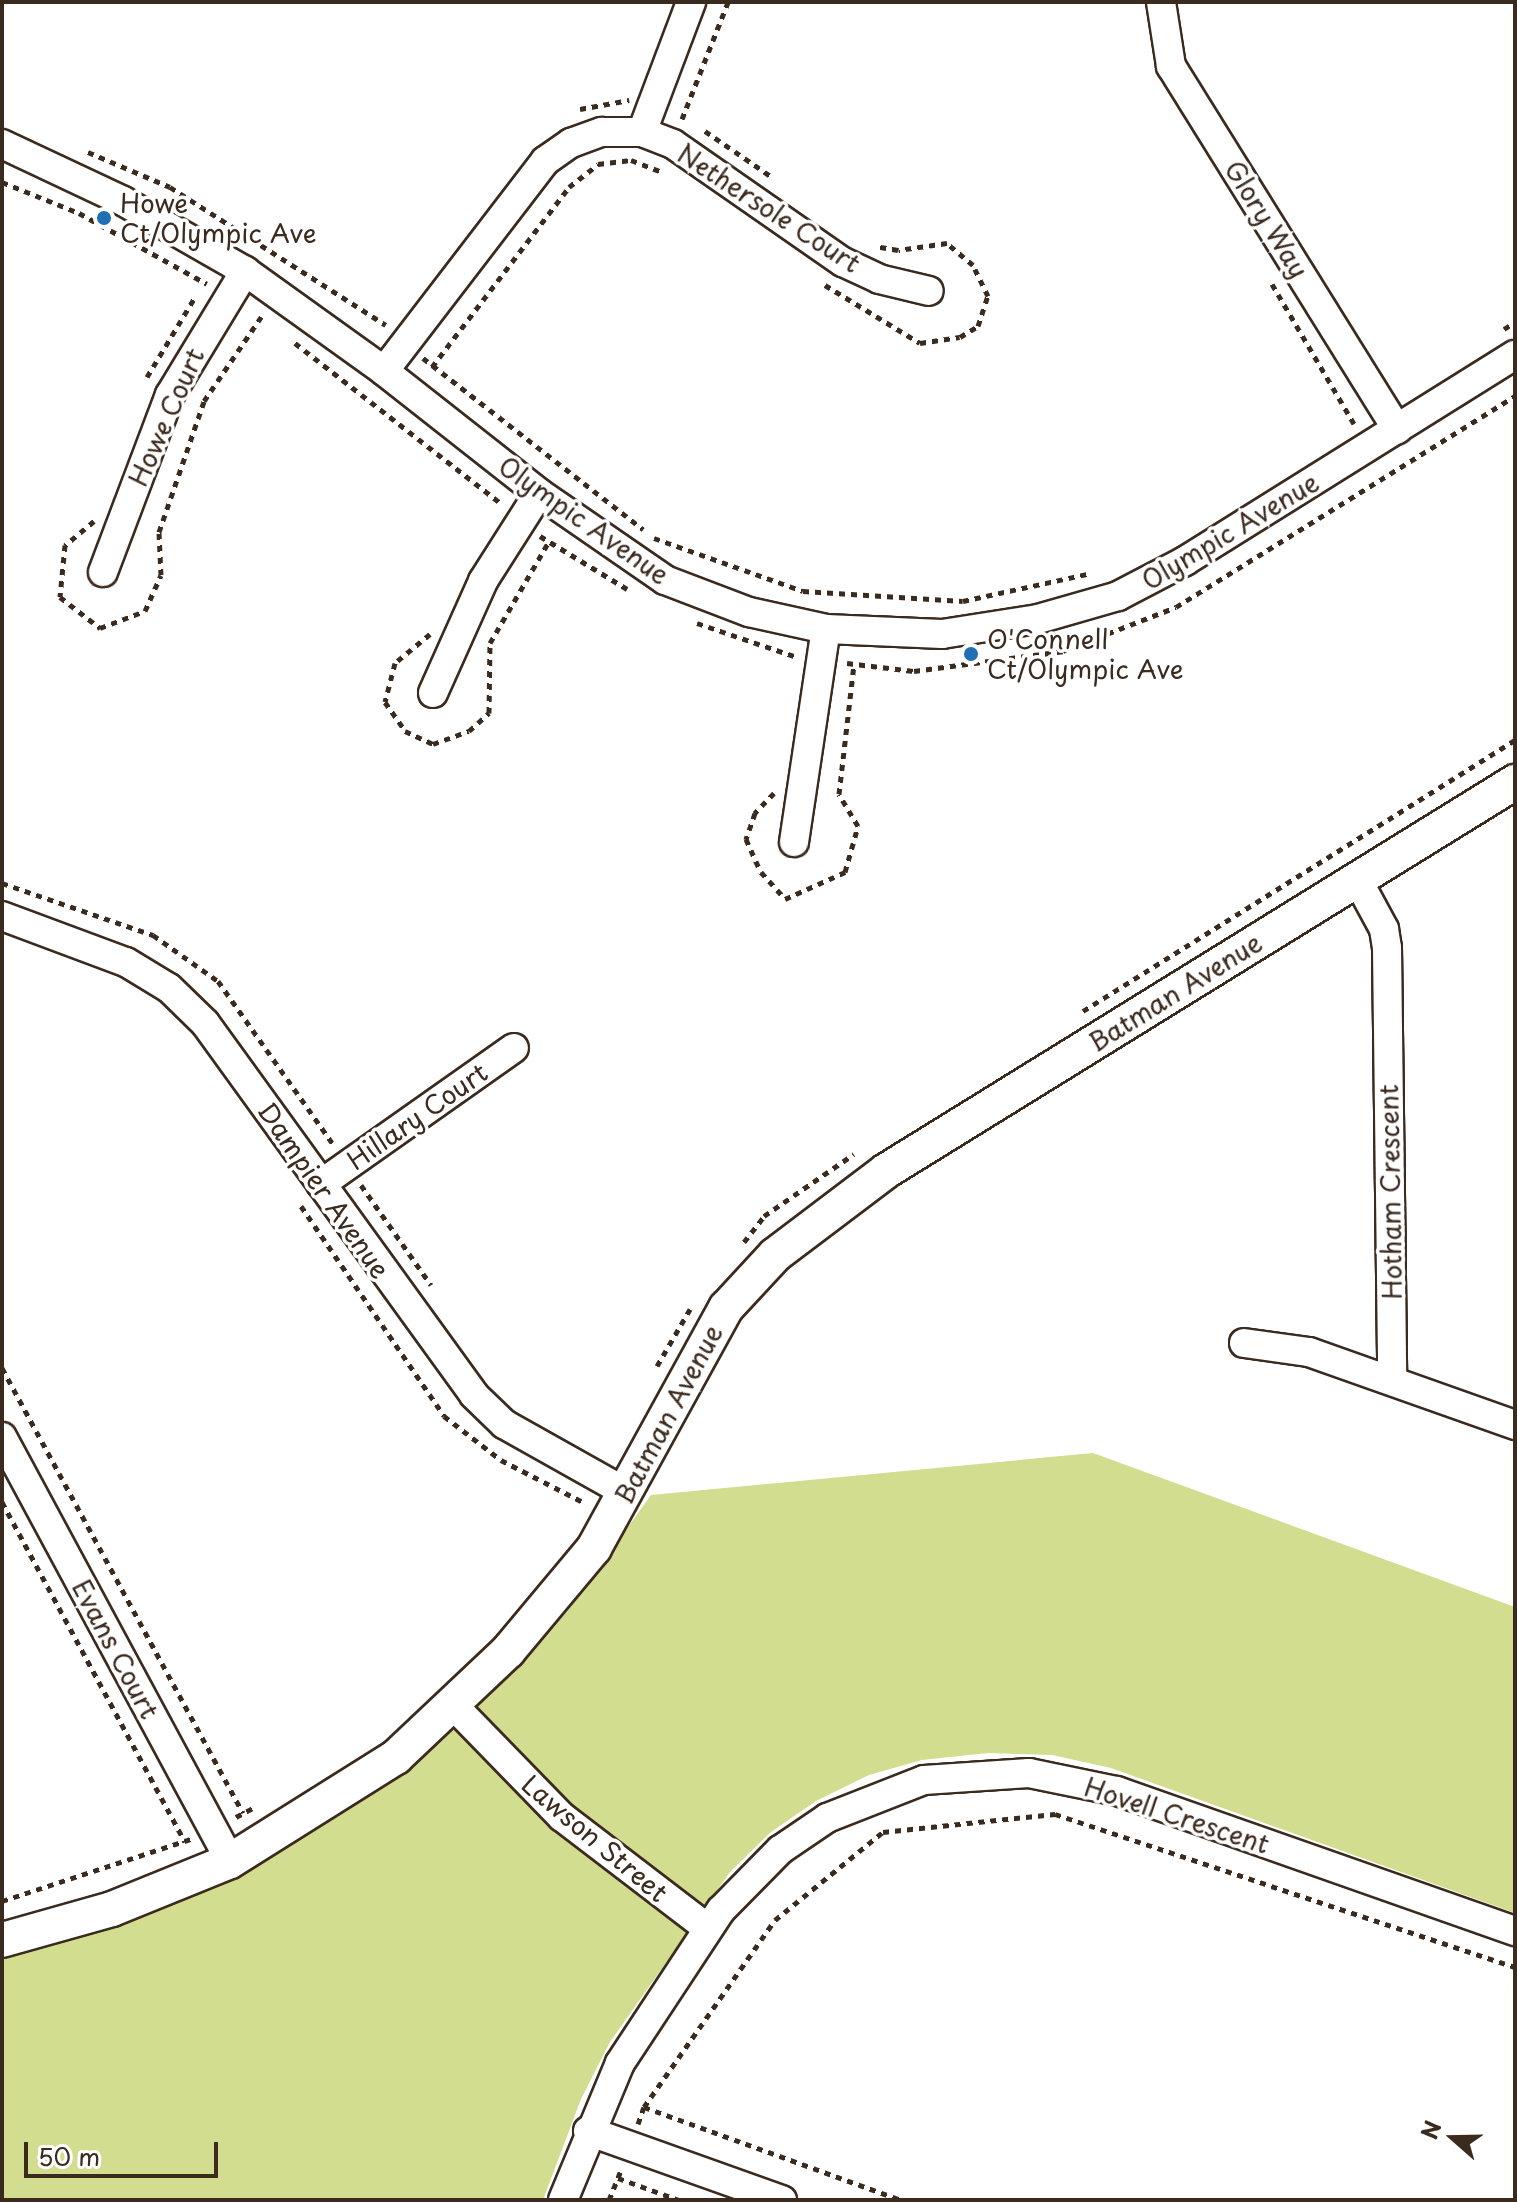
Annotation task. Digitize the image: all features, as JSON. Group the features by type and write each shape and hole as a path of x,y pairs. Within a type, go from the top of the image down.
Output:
{"street":[{"path":"646,120 691,2"},
{"name":"Glory Way","path":"1161,2 1171,66 1390,417"},
{"name":"Nethersole Court","path":"384,371 396,335 545,161 571,143 646,120 673,144 843,262 879,279 929,291"},
{"name":"Olympic Avenue","path":"2,144 123,201 245,271 384,371 539,493 665,580 749,612 826,629 942,634 1038,619 1118,596 1185,561 1390,417 1508,342"},
{"name":"Howe Court","path":"103,572 170,395 245,271"},
{"path":"433,693 483,581 539,493"},
{"path":"794,842 826,629"},
{"name":"Batman Avenue","path":"2,1940 112,1909 230,1861 298,1823 396,1757 455,1707 548,1607 627,1493 687,1372 726,1308 775,1255 886,1171 1515,782"},
{"name":"Hotham Crescent","path":"1357,879 1374,906 1387,948 1392,1380"},
{"name":"Dampier Avenue","path":"2,916 126,962 169,988 205,1023 474,1395 504,1424 627,1493"},
{"name":"Hillary Court","path":"321,1184 514,1048"},
{"path":"1244,1343 1309,1352 1515,1425"},
{"name":"Evans Court","path":"2,1437 230,1861"},
{"name":"Lawson Street","path":"455,1707 562,1817 707,1928"},
{"name":"Hovell Crescent","path":"563,2200 588,2131 643,2022 707,1928 748,1879 827,1818 924,1780 1029,1773 1117,1791 1515,1931"},
{"path":"588,2131 782,2200"}],"path":[{"path":"682,119 728,2"},
{"path":"575,113 588,104 629,100 646,120 682,119 722,140 785,187"},
{"path":"72,145 170,187 396,335 656,539 803,591 963,601 1102,571"},
{"path":"393,418 569,187 598,164 631,160 673,179"},
{"path":"2,182 79,213 228,297 273,326"},
{"path":"813,277 877,321 920,343 960,337 978,326 988,296 973,265 947,243 898,250 861,243"},
{"path":"396,335 397,314"},
{"path":"1508,342 1515,322"},
{"path":"285,335 548,543 637,594"},
{"path":"693,621 721,635 821,660 914,671 1063,651 1176,607 1515,396"},
{"path":"1341,432 1390,417"},
{"path":"296,1199 444,1416 501,1460 585,1503"},
{"path":"2,1368 243,1813"},
{"path":"2,1502 185,1842"},
{"path":"609,2200 644,2107 775,1920 883,1832 1055,1814 1515,1967"},
{"path":"644,2107 901,2200"},
{"path":"618,2178 679,2200"}],"green space":[{"path":"1093,1453 1515,1607 1515,1913 1111,1768 1052,1755 988,1753 922,1760 869,1775 816,1801 771,1832 730,1872 610,2042 581,2099 543,2200 2,2200 2,1951 70,1940 253,1868 416,1762 566,1613 651,1495"}],"place":[{"name":"Howe Ct/Olympic Ave","path":"104,218"},
{"name":"O'Connell Ct/Olympic Ave","path":"971,654"}]}
